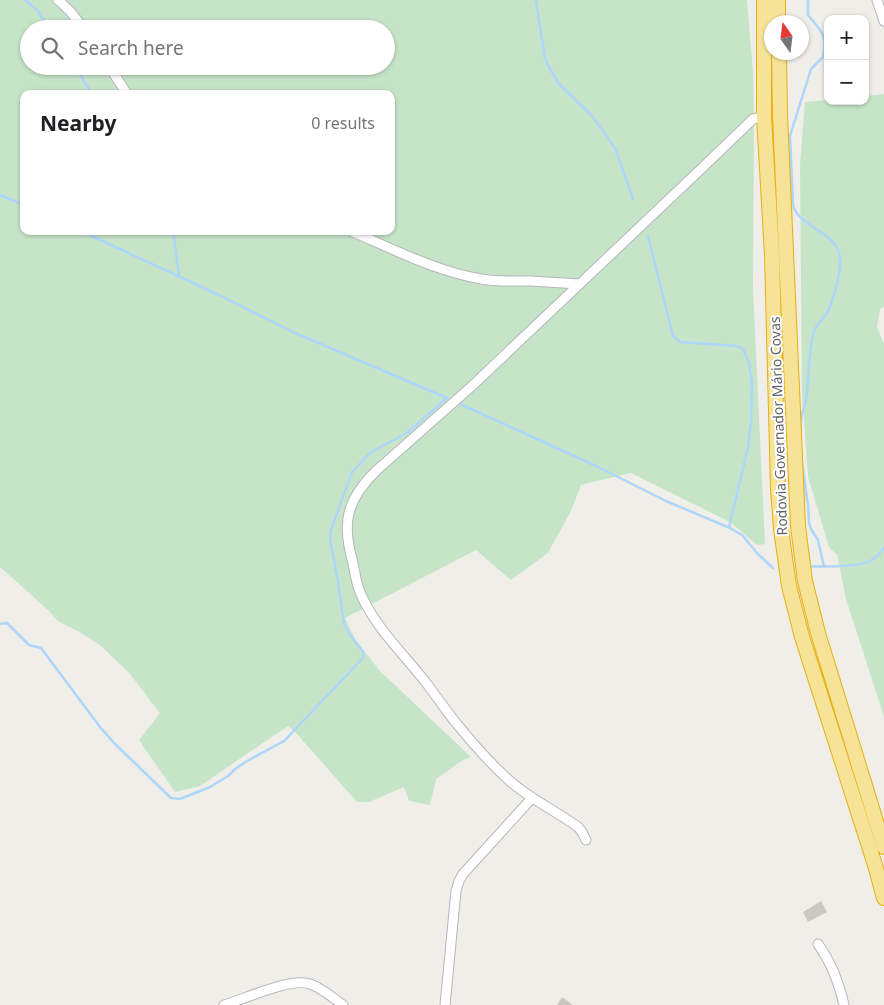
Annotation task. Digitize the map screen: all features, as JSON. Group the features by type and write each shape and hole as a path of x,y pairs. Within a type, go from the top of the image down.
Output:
{"highway":[{"name":"Rodovia Governador Mário Covas","path":"764,0 764,117 772,255 781,529 789,586 802,637 884,898"},
{"path":"778,0 778,15"},
{"name":"Rodovia Governador Mário Covas","path":"779,60 780,125 798,526 805,581 818,633 884,847"}],"street":[{"path":"58,0 77,20"},
{"path":"877,0 884,21"},
{"path":"115,75 124,90"},
{"path":"586,840 578,827 532,798 498,770 456,724 375,619 357,582 347,538 348,516 358,491 377,470 450,407 753,119 764,117"},
{"path":"361,235 431,265 468,276 497,281 580,284"},
{"path":"445,1005 456,891 459,881 463,874 532,798"},
{"path":"818,944 825,953 836,977 844,1005"},
{"path":"224,1005 274,988 300,982 310,984 343,1005"}],"green space":[{"path":"0,0 747,0 753,72 753,289 765,544 757,545 730,522 631,473 581,485 571,511 548,553 511,580 476,550 345,618 355,639 380,671 471,757 463,760 436,779 430,805 409,801 404,787 369,802 357,802 288,726 200,786 175,792 139,740 160,713 129,673 100,645 58,621 0,567"},
{"path":"884,94 884,307 880,309 877,327 884,344 884,717 846,599 837,555 829,547 808,477 802,395 800,165 805,102 824,100 824,105 869,105 869,96"}],"building":[{"path":"821,901 827,912 808,922 803,912"},
{"path":"562,997 573,1005 557,1005"}],"waterway":[{"path":"25,0 37,10 44,20"},
{"path":"536,0 545,59 559,84 592,116 611,142 633,199"},
{"path":"801,442 801,421 806,400 810,351 814,332 831,303 840,267 839,253 836,246 830,239 801,218 793,205 790,136 811,69 823,57 825,43 820,29 808,15 808,0"},
{"path":"80,75 90,90"},
{"path":"0,195 20,203"},
{"path":"0,624 7,623 29,645 41,648 100,727 171,798 180,799 210,787 247,761 284,741 363,658 363,652 344,624 330,540 331,530 352,472 371,452 407,433 447,398 295,333 219,295 90,235"},
{"path":"174,235 179,276"},
{"path":"648,236 673,336 680,342 737,346 743,349 749,363 752,382 748,448 729,527"},
{"path":"458,403 596,466 666,501 730,528 742,535 773,568"},
{"path":"802,462 809,523 818,540 824,567"},
{"path":"808,566 840,566 864,563 870,561 884,548"}]}
